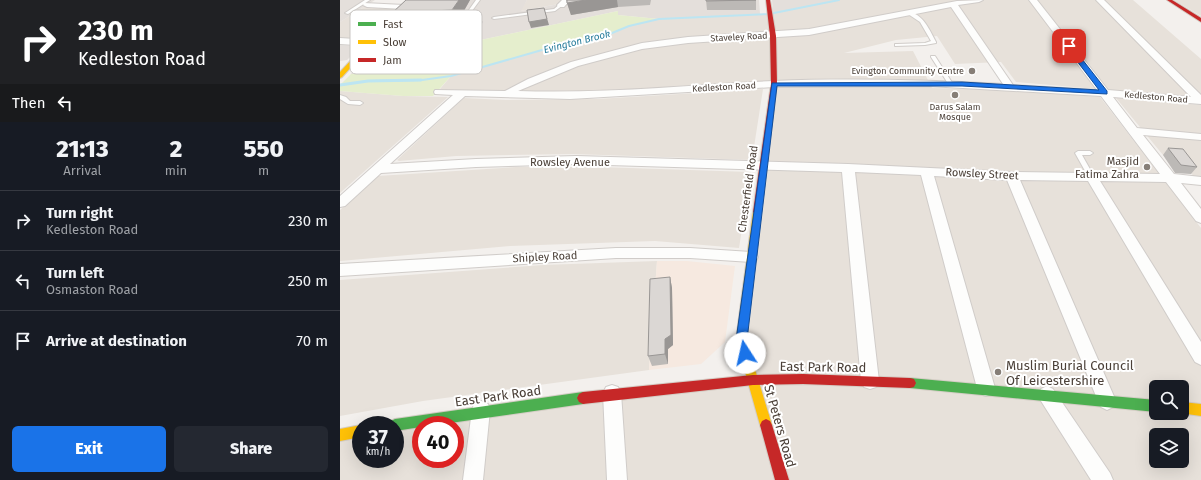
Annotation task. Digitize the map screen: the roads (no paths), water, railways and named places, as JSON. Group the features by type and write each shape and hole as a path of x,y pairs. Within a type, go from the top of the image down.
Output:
{"street":[{"name":"Chesterfield Road","path":"753,380 741,340 774,84 773,36 768,0"},
{"name":"Staveley Road","path":"507,95 511,91 546,73 593,57 620,50 687,40 773,36 856,25 953,4 979,0"},
{"path":"1033,0 1104,93 1136,131 1201,218"},
{"path":"1100,0 1201,101"},
{"path":"1169,0 1201,20"},
{"path":"366,3 409,5"},
{"path":"953,4 1010,87"},
{"path":"340,42 350,41"},
{"path":"340,76 350,65"},
{"name":"Kedleston Road","path":"439,92 570,96 774,84 951,84 1104,93 1201,101"},
{"path":"340,202 462,93"},
{"path":"1136,131 1201,137"},
{"name":"Rowsley Avenue","path":"378,169 476,163 576,160 763,166"},
{"name":"Rowsley Street","path":"763,166 926,171 1012,176 1170,178 1201,181"},
{"path":"848,168 870,381"},
{"path":"926,171 986,388"},
{"path":"1012,176 1107,401"},
{"path":"1092,178 1201,357"},
{"name":"Shipley Road","path":"340,270 616,253 690,253 751,257"},
{"name":"East Park Road","path":"404,423 481,410 612,393 753,380 870,381 986,388 1149,405"},
{"name":"St Peters Road","path":"753,380 782,480"},
{"path":"612,393 618,480"},
{"path":"1048,395 1103,480"},
{"path":"1189,409 1201,410"},
{"path":"472,480 481,410"},
{"path":"340,436 352,433"}],"lane":[{"path":"471,10 478,0"},
{"path":"494,18 555,10 565,2"},
{"path":"353,10 366,3"},
{"path":"897,45 925,44 934,42 922,21 909,13"},
{"path":"933,57 951,84"},
{"path":"340,97 344,98 348,102 360,103"},
{"path":"1090,153 1078,153 1092,178"}],"waterway":[{"name":"Evington Brook","path":"482,67 542,50 600,38 629,26 659,19 769,14 839,0"},
{"name":"Evington Brook","path":"368,81 422,80 458,74"},
{"name":"Evington Brook","path":"368,81 421,80"},
{"name":"Evington Brook","path":"340,85 368,81"}],"place":[{"name":"Evington Community Centre","path":"972,71"},
{"name":"Darus Salam Mosque","path":"955,95"},
{"name":"Masjid Fatima Zahra","path":"1147,167"},
{"name":"Muslim Burial Council Of Leicestershire","path":"998,372"}]}
